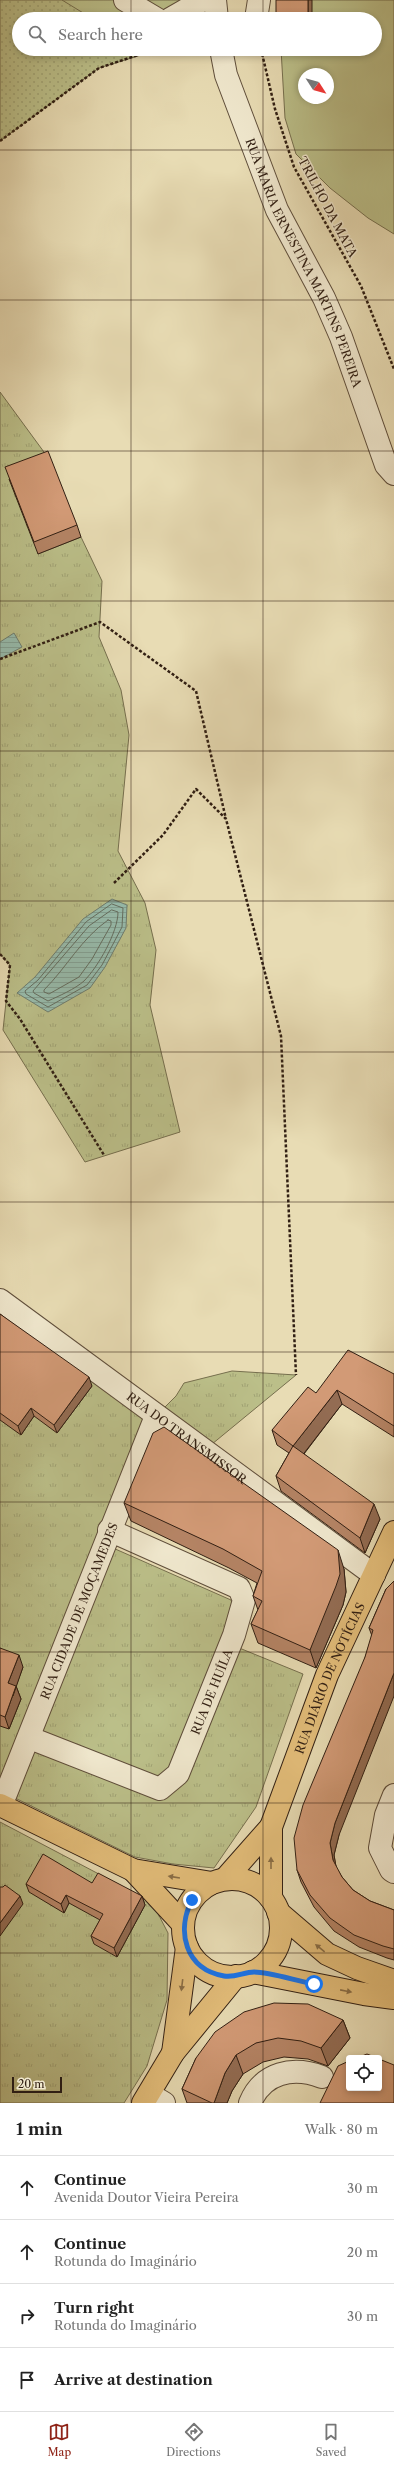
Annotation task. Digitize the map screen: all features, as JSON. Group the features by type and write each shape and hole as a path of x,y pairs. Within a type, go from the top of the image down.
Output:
{"main road":[{"name":"RUA DIÁRIO DE NOTÍCIAS","path":"271,1827 328,1675 394,1532"},
{"path":"1,1805 133,1870 218,1881 238,1879 250,1882 327,1954 357,1968 394,1981"},
{"path":"152,2100 173,2053 187,1947 183,1924 186,1911 192,1900 218,1881 271,1827"},
{"path":"173,2053 245,1974 265,1964 274,1953 279,1940 281,1926 275,1905 271,1827"},
{"path":"133,1870 183,1924"},
{"path":"187,1947 193,1958 212,1973 245,1974 394,1998"}],"street":[{"path":"125,0 145,12"},
{"path":"182,12 203,0"},
{"path":"215,0 216,12"},
{"path":"257,12 259,0"},
{"name":"RUA MARIA ERNESTINA MARTINS PEREIRA","path":"222,56 226,75 277,210 324,298 341,336 386,465 394,474"},
{"name":"RUA DO TRANSMISSOR","path":"0,1300 156,1416 206,1449 374,1575"},
{"name":"RUA CIDADE DE MOÇAMEDES","path":"1,1805 30,1738 109,1530 156,1416"},
{"name":"RUA DE HUÍLA","path":"30,1738 160,1790 178,1774 234,1635 244,1600 239,1588 109,1530"},
{"path":"394,1794 386,1815 380,1848 391,1870 394,1872"},
{"path":"250,2103 257,2090 267,2080 280,2073 297,2070 322,2077"}],"path":[{"path":"0,141 99,68 135,56"},
{"name":"TRILHO DA MATA","path":"263,56 276,109 294,167 361,286 394,369"},
{"path":"0,659 100,622 196,691 226,819 281,1036 296,1375"},
{"path":"114,883 163,834 196,789 226,819"},
{"path":"0,954 10,965 6,1001 20,1019 104,1156"}],"green space":[{"path":"0,0 203,0 182,12 12,12 12,56 138,56 99,68 0,141"},
{"path":"62,0 179,0 172,12 82,12"},
{"path":"281,0 394,0 394,234 368,218 330,188 296,154 285,118 281,56 382,56 382,12 280,12"},
{"path":"0,392 52,463 38,554 81,537 102,581 99,637 121,690 129,735 118,851 145,903 156,950 150,1005 180,1132 85,1162 3,1030 10,965 0,954"},
{"path":"0,1300 156,1416 176,1396 184,1383 232,1371 296,1375 206,1449 156,1417 0,1805"},
{"path":"113,1548 231,1600 236,1611 227,1643 303,1674 256,1807 214,1868 173,1864 135,1857 15,1798 25,1765 41,1736"},
{"path":"0,1822 152,1902 168,1933 167,2000 147,2066 124,2103 0,2103"}],"water":[{"path":"14,633 22,647 0,659 0,642"},
{"path":"112,899 127,905 126,928 105,967 90,988 48,1012 17,993 35,977 83,919"}],"building":[{"path":"276,0 308,0 308,12 276,12"},
{"path":"48,451 77,525 34,542 5,467"},
{"path":"0,1314 89,1377 54,1425 31,1408 18,1426 0,1413"},
{"path":"348,1350 394,1374 394,1426 337,1390 293,1446 272,1430 308,1387 316,1393"},
{"path":"164,1427 338,1550 340,1574 310,1650 251,1624 262,1601 253,1596 262,1571 223,1549 124,1503 153,1433"},
{"path":"293,1446 374,1504 360,1538 276,1476"},
{"path":"394,1581 394,1673 335,1823 330,1843 333,1860 342,1877 353,1890 370,1901 394,1910 394,1949 354,1935 330,1918 310,1895 297,1870 294,1838 303,1805 365,1657 373,1630 369,1628 386,1589"},
{"path":"0,1648 19,1655 8,1683 16,1686 5,1717 0,1715"},
{"path":"43,1854 92,1883 98,1873 142,1896 114,1948 91,1936 103,1914 66,1895 61,1904 26,1884"},
{"path":"5,1885 20,1896 0,1923 0,1887"},
{"path":"274,2003 308,2004 343,2020 321,2048 301,2041 278,2038 256,2043 236,2055 225,2073 214,2103 182,2089 196,2058 215,2032 244,2012"},
{"path":"382,2060 394,2065 394,2103 320,2103 338,2066 346,2062 346,2091 382,2091"}],"route":[{"path":"192,1900 186,1911 183,1924 187,1947 193,1958 212,1973 224,1976 236,1976 253,1972 314,1984"}]}
